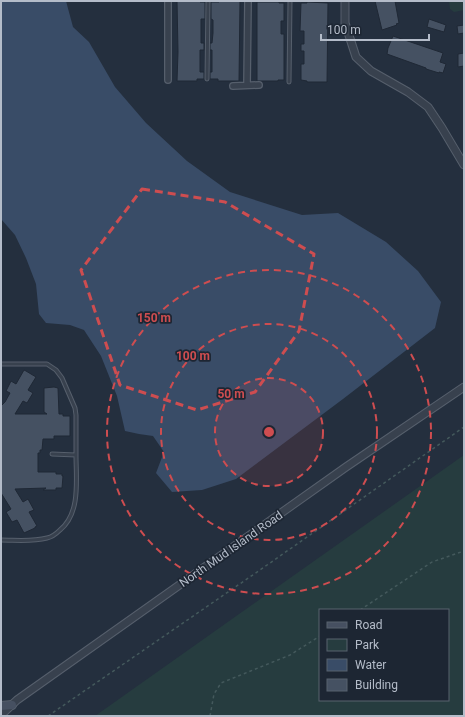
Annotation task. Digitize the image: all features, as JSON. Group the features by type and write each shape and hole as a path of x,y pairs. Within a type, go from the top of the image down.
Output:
{"main road":[{"path":"1,706 12,705"}],"street":[{"path":"168,1 168,80"},
{"path":"247,85 248,1"},
{"path":"345,1 345,23 356,57 372,72 408,92 428,107 464,166"},
{"path":"233,86 259,85"},
{"name":"North Mud Island Road","path":"1,716 17,700 346,467 464,387"}],"lane":[{"path":"207,79 208,1"},
{"path":"289,82 290,1"},
{"path":"1,364 47,364 56,370 62,378 75,408 76,415 76,497 70,519 64,527 49,538 37,540 1,540"},
{"path":"52,454 76,455"}],"path":[{"path":"48,716 464,427"},
{"path":"362,609 432,562 464,551"},
{"path":"210,716 214,694 221,683 290,655 319,637"}],"highlighted area":[{"path":"142,189 225,202 314,254 299,331 255,392 197,410 120,385 81,270"}],"green space":[{"path":"449,1 464,1 464,10 454,12 450,9"},
{"path":"464,455 464,714 461,716 95,716"}],"water":[{"path":"1,1 66,1 73,27 89,42 115,87 146,123 187,161 230,192 302,215 338,213 386,242 418,271 441,302 435,328 236,479 202,490 172,492 156,473 164,452 153,436 125,431 117,396 101,356 84,330 70,325 46,323 39,314 36,284 26,258 15,235 1,219"}],"building":[{"path":"177,1 205,2 205,19 201,19 201,43 204,43 204,50 200,50 200,72 204,72 204,79 197,79 197,81 177,81"},
{"path":"240,1 239,81 218,81 218,79 210,79 210,72 212,72 212,50 210,50 210,43 212,43 213,33 211,2"},
{"path":"375,1 395,1 399,23 396,24 397,25 382,30"},
{"path":"257,2 284,3 284,21 281,21 281,34 284,34 284,80 257,81"},
{"path":"301,3 328,3 327,82 307,82 301,80 301,64 304,64 304,51 301,51 301,44 304,44 304,31 300,31"},
{"path":"429,19 446,25 444,32 427,27"},
{"path":"464,25 464,33 458,34 457,26"},
{"path":"393,36 443,53 440,62 446,64 443,73 426,69 387,54"},
{"path":"464,53 464,66 458,67 458,54"},
{"path":"24,370 36,377 28,390 33,393 27,403 23,401 15,414 47,414 44,412 44,388 58,388 59,414 63,414 63,416 70,416 70,436 54,436 54,439 43,439 42,450 38,453 38,472 56,472 56,474 62,474 62,488 56,488 56,490 43,490 46,488 15,489 23,502 28,499 34,510 29,512 37,526 24,533 17,520 12,522 6,512 11,509 1,493 1,406 10,393 6,391 11,381 16,384"}]}
